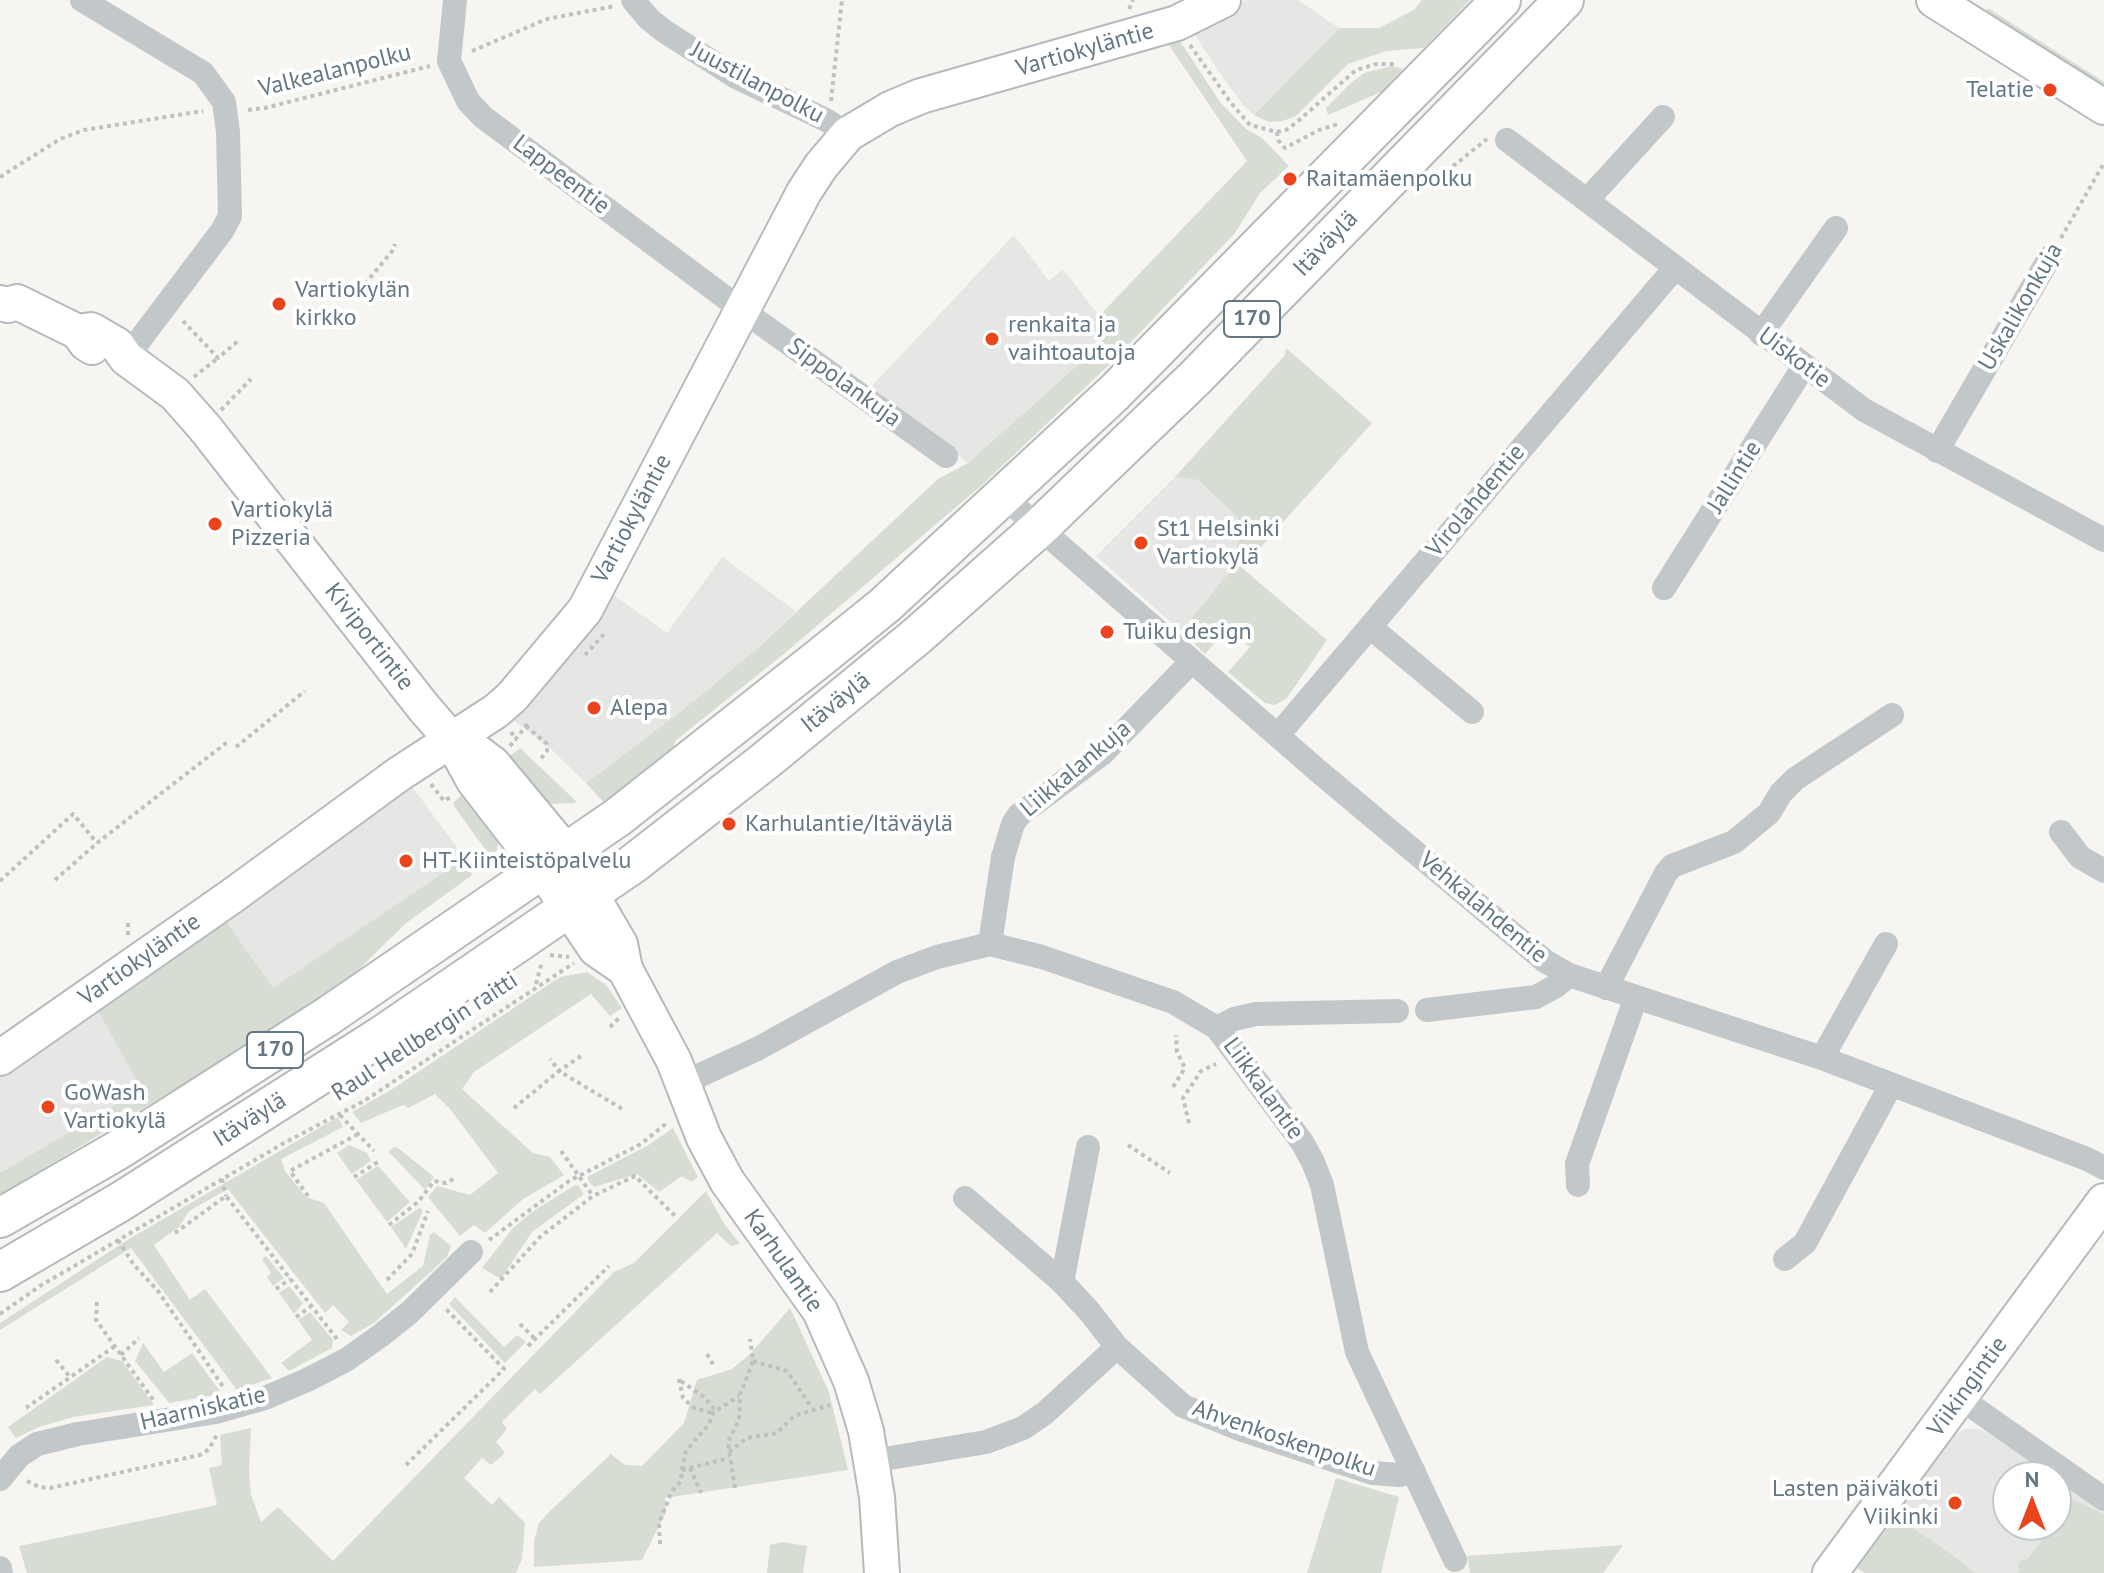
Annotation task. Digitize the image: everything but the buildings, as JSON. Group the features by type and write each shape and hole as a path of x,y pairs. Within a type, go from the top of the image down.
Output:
{"main road":[{"name":"Itäväylä","path":"0,1218 118,1150 315,1025 618,817 749,716 885,605 1004,497 1233,274 1501,0"},
{"name":"Itäväylä","path":"0,1272 120,1202 286,1098 581,900 765,761 917,636 1039,528 1195,378 1564,0"}],"street":[{"path":"82,0 199,70 233,109 230,216 222,231 126,358"},
{"path":"443,63 455,0"},
{"name":"Vartiokyläntie","path":"2,1052 232,896 399,774 501,708 585,610 804,192 848,134 890,109 921,96 1177,23 1223,0"},
{"name":"Juustilanpolku","path":"633,2 664,31 736,77 826,120 848,134"},
{"path":"1944,2 2104,107"},
{"name":"Lappeentie","path":"443,63 468,101 483,117 742,310"},
{"path":"1588,199 1663,117"},
{"name":"Uiskotie","path":"1500,136 1588,199 1864,410 2104,540"},
{"path":"1761,334 1836,228"},
{"name":"Uskalikonkuja","path":"1937,451 2050,257"},
{"name":"Virolahdentie","path":"1278,735 1675,268"},
{"name":"Kiviportintie","path":"6,296 78,332 86,343 104,354 126,358 175,394 451,739 474,781 554,860"},
{"name":"Sippolankuja","path":"742,310 946,456"},
{"name":"Jallintie","path":"1664,588 1804,366"},
{"name":"Vehkalahdentie","path":"1004,497 1545,961 1569,975 1606,988 1822,1058 2104,1168"},
{"path":"1370,627 1472,712"},
{"name":"Liikkalankuja","path":"990,944 1003,857 1013,824 1019,815 1103,753 1192,661"},
{"path":"1606,988 1672,866 1734,842 1769,813 1781,793 1795,779 1892,715"},
{"path":"2061,832 2080,857 2104,871"},
{"name":"Karhulantie","path":"554,860 581,900 620,944 625,969 647,1006 683,1083 704,1138 727,1181 820,1311 851,1381 872,1461 882,1573"},
{"name":"Liikkalantie","path":"683,1083 757,1049 897,972 937,957 990,944 1042,957 1168,1000 1217,1028 1302,1142 1313,1162 1322,1185 1357,1352 1455,1560"},
{"path":"1822,1058 1886,944"},
{"path":"1427,1010 1536,997 1569,975"},
{"path":"1578,1185 1577,1164 1636,997"},
{"path":"1217,1028 1234,1019 1256,1014 1397,1011"},
{"path":"1785,1259 1805,1243 1891,1085"},
{"path":"1062,1282 1088,1147"},
{"name":"Ahvenkoskenpolku","path":"965,1198 1062,1282 1117,1347 1170,1396 1202,1415 1373,1473 1399,1475 1414,1472"},
{"name":"Viikingintie","path":"1830,1573 2104,1201"},
{"name":"Haarniskatie","path":"0,1479 19,1456 37,1444 236,1406 265,1398 307,1380 351,1356 409,1313 471,1252"},
{"path":"872,1461 986,1442 1023,1428 1045,1413 1117,1347"},
{"path":"1960,1398 2104,1499"}],"path":[{"path":"832,89 842,0"},
{"name":"Valkealanpolku","path":"0,177 60,139 84,130 233,109 265,108 443,63 547,19 633,2"},
{"path":"1184,36 1250,125 1277,132 1297,122 1356,70 1387,62 1402,65"},
{"path":"1277,132 1278,140 1285,148 1319,130 1340,124"},
{"path":"1420,185 1442,175 1483,144 1500,136"},
{"name":"Uskalikonkuja","path":"2050,257 2104,163"},
{"path":"365,284 395,244"},
{"path":"183,321 218,358"},
{"path":"185,384 238,341"},
{"path":"217,414 251,379"},
{"path":"236,747 305,691"},
{"path":"526,726 547,744 547,751 539,761"},
{"path":"55,880 97,843 230,740"},
{"path":"0,881 73,814 97,843"},
{"name":"Raul Hellbergin raitti","path":"0,1314 40,1286 222,1179 364,1101 579,959 562,955 546,956"},
{"path":"1173,1087 1185,1068 1177,1052 1176,1035"},
{"path":"514,1108 581,1056"},
{"path":"550,1059 559,1071 624,1110"},
{"path":"1189,1123 1183,1098 1201,1071 1216,1064"},
{"path":"339,1114 374,1151"},
{"path":"471,1252 531,1207 577,1177 641,1144 676,1117"},
{"path":"308,1196 290,1171 358,1134"},
{"path":"1128,1145 1170,1173"},
{"path":"561,1151 593,1196"},
{"path":"354,1177 381,1160"},
{"path":"490,1292 540,1237 593,1196 635,1176 677,1218"},
{"path":"389,1225 419,1201 434,1181 446,1183 457,1177"},
{"path":"222,1179 226,1196 351,1356"},
{"path":"175,1233 226,1196"},
{"path":"387,1280 412,1254 428,1211"},
{"path":"235,1223 242,1217"},
{"path":"118,1240 134,1265 158,1291 236,1406"},
{"path":"257,1253 264,1247"},
{"path":"528,1346 609,1266"},
{"path":"276,1289 290,1279"},
{"path":"97,1302 96,1320 168,1420"},
{"path":"406,1465 504,1369 440,1303"},
{"path":"296,1317 311,1306"},
{"path":"520,1324 535,1339"},
{"path":"121,1355 139,1338"},
{"path":"735,1488 728,1442 739,1420 740,1395 753,1361 750,1339"},
{"path":"26,1408 115,1346"},
{"path":"707,1354 714,1366"},
{"path":"56,1360 70,1377"},
{"path":"753,1361 787,1371 813,1409"},
{"path":"679,1379 704,1397 714,1412 694,1408 683,1398 679,1379"},
{"path":"660,1544 659,1523 672,1491 681,1481 686,1451 709,1424 714,1412 740,1395"},
{"path":"682,1470 729,1455 747,1438 777,1433 794,1416 840,1403"},
{"path":"25,1480 39,1487 50,1488 200,1455 215,1440 220,1426"},
{"path":"690,1468 701,1493"}],"shaded area":[{"path":"1245,0 1298,0 1339,28 1254,115 1243,105 1192,30"},
{"path":"1422,0 1470,0 1424,48 1386,51 1348,64 1296,116 1269,122 1254,115 1339,28 1379,28 1414,10"},
{"path":"1988,8 2104,82 2104,90 1984,14"},
{"path":"1178,38 1220,102 1289,166 1260,193 1235,233 1112,362 982,485 785,653 675,741 673,755 607,806 586,783 689,705 760,646 938,479 968,463 1100,345 1099,316 1247,161 1167,42"},
{"path":"1392,66 1403,69 1389,84 1390,88 1328,115 1326,108 1352,82 1364,73"},
{"path":"1014,235 1049,281 1063,269 1099,316 1100,345 968,463 870,388"},
{"path":"1286,348 1372,423 1242,568 1327,640 1287,698 1275,705 1265,703 1228,672 1250,647 1227,629 1205,654 1181,631 1235,565 1240,520 1198,480 1175,477 1285,355"},
{"path":"1175,477 1198,480 1240,520 1235,565 1181,631 1096,556"},
{"path":"722,557 796,611 760,646 689,705 586,783 551,749 509,717 608,591 667,633"},
{"path":"520,748 575,803 547,804 506,759"},
{"path":"408,781 465,858 273,989 223,917"},
{"path":"466,791 500,835 494,862 454,806 454,802"},
{"path":"465,858 472,875 405,924 350,978 239,1050 0,1195 0,1173 142,1089 95,1006 223,917 273,988"},
{"path":"587,972 606,985 622,1008 610,1016 591,994 474,1072 462,1089 533,1153 550,1157 564,1175 523,1199 485,1233 474,1225 460,1236 428,1197 437,1186 470,1195 498,1173 450,1109 435,1094 408,1108 403,1105 361,1123 352,1112 391,1090 560,977"},
{"name":"GoWash Vartiokylä","path":"95,1006 143,1089 0,1173 0,1075"},
{"path":"338,1117 343,1127 281,1159 285,1171 306,1197 324,1203 387,1294 423,1266 430,1235 434,1232 451,1246 447,1257 374,1323 351,1336 341,1330 349,1322 333,1305 325,1313 228,1189 189,1211 179,1227 154,1245 190,1300 205,1289 272,1378 237,1390 131,1248 0,1330 0,1323 129,1239"},
{"path":"673,1128 698,1177 691,1182 682,1176 659,1192 637,1174 594,1187 589,1182 587,1177 647,1146"},
{"path":"349,1145 367,1153 371,1161 352,1174 337,1153"},
{"path":"393,1147 434,1177 425,1190 389,1152"},
{"path":"378,1166 410,1202 387,1222 356,1180"},
{"path":"575,1185 584,1194 532,1232 501,1279 482,1268 513,1228"},
{"path":"706,1191 723,1222 740,1244 731,1246 717,1233 540,1394 535,1389 502,1422 507,1429 496,1442 505,1453 491,1465 482,1458 464,1478 492,1505 499,1497 525,1523 522,1559 516,1573 27,1573 19,1546 217,1505 209,1468 222,1465 220,1435 251,1428 251,1495 261,1522 278,1507 333,1561 614,1272 634,1263"},
{"path":"419,1208 422,1213 406,1249 391,1227"},
{"path":"266,1256 284,1278 273,1286 267,1277 271,1273 262,1259"},
{"path":"289,1286 303,1303 294,1314 279,1293"},
{"path":"455,1297 504,1347 517,1335 526,1342 505,1363 449,1304"},
{"path":"790,1308 829,1392 848,1470 665,1498 666,1512 642,1560 534,1567 534,1541 539,1523 550,1511 611,1454 625,1465 642,1466 684,1423 697,1380 732,1369 751,1353"},
{"path":"310,1312 333,1340 332,1348 289,1371 281,1363 312,1340 298,1320"},
{"path":"143,1343 164,1372 192,1353 222,1394 169,1403 135,1361"},
{"path":"107,1357 122,1361 154,1405 73,1417 16,1438 8,1427"},
{"name":"Lasten päiväkoti Viikinki","path":"1965,1429 1978,1429 1996,1435 2033,1461 1992,1461 1992,1541 2072,1541 2072,1489 2104,1511 2104,1573 1865,1573 1855,1566 1949,1438"},
{"path":"1336,1478 1399,1497 1381,1573 1307,1573"},
{"path":"2072,1499 2104,1514 2104,1573 2018,1573 2020,1569 2017,1566 2022,1559 2026,1561 2041,1541 2072,1541"},
{"path":"1897,1517 1975,1573 1864,1573 1855,1566"},
{"path":"782,1542 807,1546 803,1573 767,1573 770,1545"},
{"path":"1623,1545 1603,1573 1470,1573 1467,1556"}],"place":[{"name":"Telatie","path":"2050,90"},
{"name":"Raitamäenpolku","path":"1290,179"},
{"name":"Vartiokylän kirkko","path":"279,304"},
{"name":"renkaita ja vaihtoautoja","path":"992,339"},
{"name":"Vartiokylä Pizzeria","path":"215,524"},
{"name":"St1 Helsinki Vartiokylä","path":"1141,543"},
{"name":"Tuiku design","path":"1107,632"},
{"name":"Alepa","path":"594,708"},
{"name":"Karhulantie/Itäväylä","path":"729,824"},
{"name":"HT-Kiinteistöpalvelu","path":"406,861"},
{"name":"GoWash Vartiokylä","path":"48,1107"},
{"name":"Lasten päiväkoti Viikinki","path":"1955,1503"}]}
